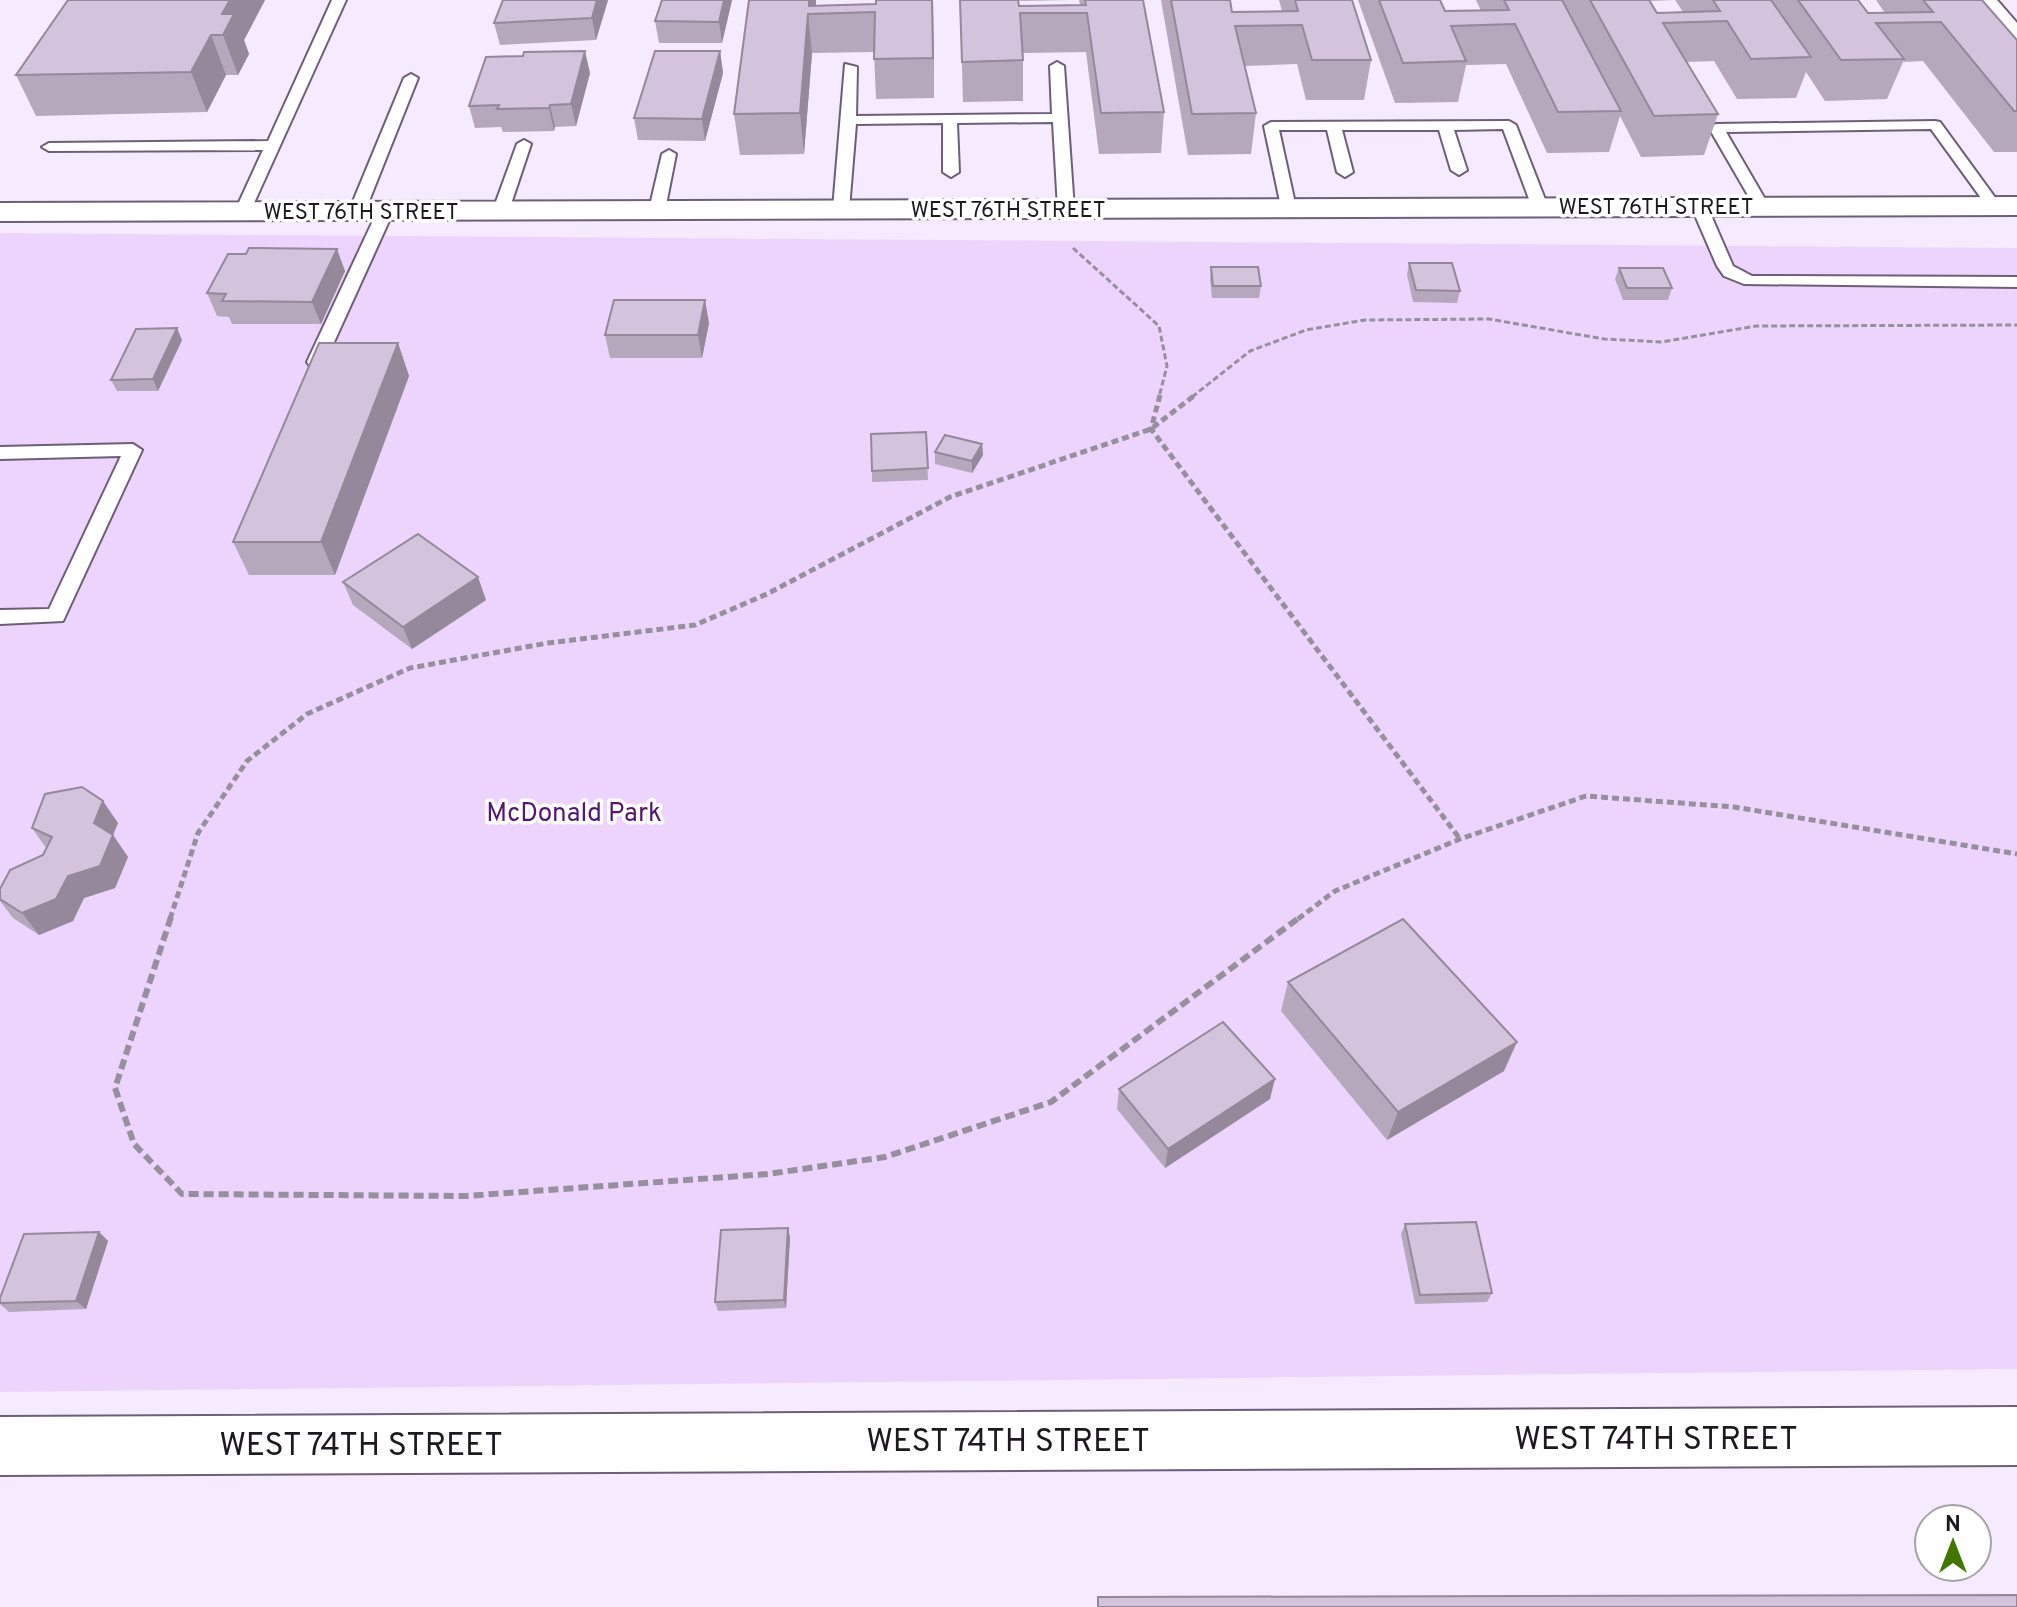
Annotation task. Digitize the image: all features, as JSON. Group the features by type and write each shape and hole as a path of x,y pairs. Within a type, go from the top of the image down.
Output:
{"street":[{"path":"1983,0 2017,40"},
{"name":"WEST 76TH STREET","path":"0,212 2005,206"},
{"name":"WEST 74TH STREET","path":"0,1446 2017,1436"}],"lane":[{"path":"243,211 339,0"},
{"path":"1057,66 1066,209"},
{"path":"841,209 850,67"},
{"path":"316,362 372,211 411,78"},
{"path":"849,120 1060,118"},
{"path":"950,119 951,172"},
{"path":"1333,125 1345,172"},
{"path":"1445,125 1459,170"},
{"path":"1288,208 1271,126 1509,125 1540,207"},
{"path":"1761,206 1716,128 1935,125 2005,206"},
{"path":"501,210 524,144"},
{"path":"49,147 273,145"},
{"path":"657,210 669,154"},
{"path":"1699,206 1725,266 1730,273 1750,281 2017,282"},
{"path":"0,453 133,450 56,616 0,617"}],"path":[{"path":"1031,209 1159,326 1167,366 1151,429"},
{"path":"2017,325 1756,326 1661,342 1604,339 1476,318 1365,320 1306,330 1250,351 1151,429 950,497 767,594 695,625 548,643 410,668 307,714 247,761 198,833 115,1088 134,1144 182,1194 466,1196 768,1174 885,1157 1051,1102 1335,891 1460,839 1586,796 1734,807 2017,854"},
{"path":"1151,429 1460,839"}],"green space":[{"name":"McDonald Park","path":"0,233 2017,248 2017,1369 0,1392"}],"building":[{"path":"68,0 230,0 222,14 234,14 223,35 211,35 191,72 16,75"},
{"path":"503,0 597,0 592,18 494,23"},
{"path":"662,0 724,0 719,22 655,21"},
{"path":"749,0 809,0 809,6 876,4 876,0 932,0 933,58 874,59 875,12 808,14 800,113 734,114"},
{"path":"960,0 1018,0 1019,6 1086,5 1085,0 1143,0 1164,112 1101,113 1087,13 1020,13 1023,60 962,62"},
{"path":"1171,0 1230,0 1232,12 1298,11 1295,0 1352,0 1371,60 1312,60 1302,25 1235,26 1256,113 1192,114"},
{"path":"1379,0 1440,0 1445,11 1509,10 1504,0 1562,0 1621,111 1558,112 1515,24 1451,26 1466,61 1403,63"},
{"path":"1590,0 1649,0 1657,13 1720,11 1713,0 1771,0 1811,57 1751,59 1727,21 1663,23 1718,114 1654,116"},
{"path":"1798,0 1858,0 1868,13 1933,12 1923,0 1982,0 2017,40 2017,111 1941,22 1876,23 1904,59 1841,60"},
{"path":"585,51 571,104 550,105 549,108 469,106 486,57 523,56 524,52"},
{"path":"655,51 720,51 702,119 634,118"},
{"path":"249,248 337,249 312,302 222,301 226,294 207,293 228,254 246,254"},
{"path":"1409,263 1452,263 1460,291 1416,290"},
{"path":"1211,267 1258,267 1261,286 1213,286"},
{"path":"1619,268 1663,268 1672,288 1627,288"},
{"path":"614,300 705,300 698,335 605,335"},
{"path":"177,328 153,379 111,380 136,329"},
{"path":"319,343 398,343 321,542 233,542"},
{"path":"926,432 928,468 872,471 871,434"},
{"path":"945,435 982,444 972,461 935,452"},
{"path":"418,534 478,577 403,627 343,582"},
{"path":"82,787 103,801 94,823 113,835 100,866 68,876 56,899 22,913 0,899 0,889 10,870 43,855 52,837 32,828 45,794"},
{"path":"1403,919 1517,1042 1398,1112 1288,982"},
{"path":"1223,1022 1275,1079 1168,1149 1119,1089"},
{"path":"1476,1222 1492,1293 1420,1295 1405,1224"},
{"path":"788,1228 784,1300 715,1302 721,1230"},
{"path":"99,1232 76,1301 0,1303 24,1234"},
{"path":"2017,1595 2017,1607 1098,1607 1098,1597"}]}
